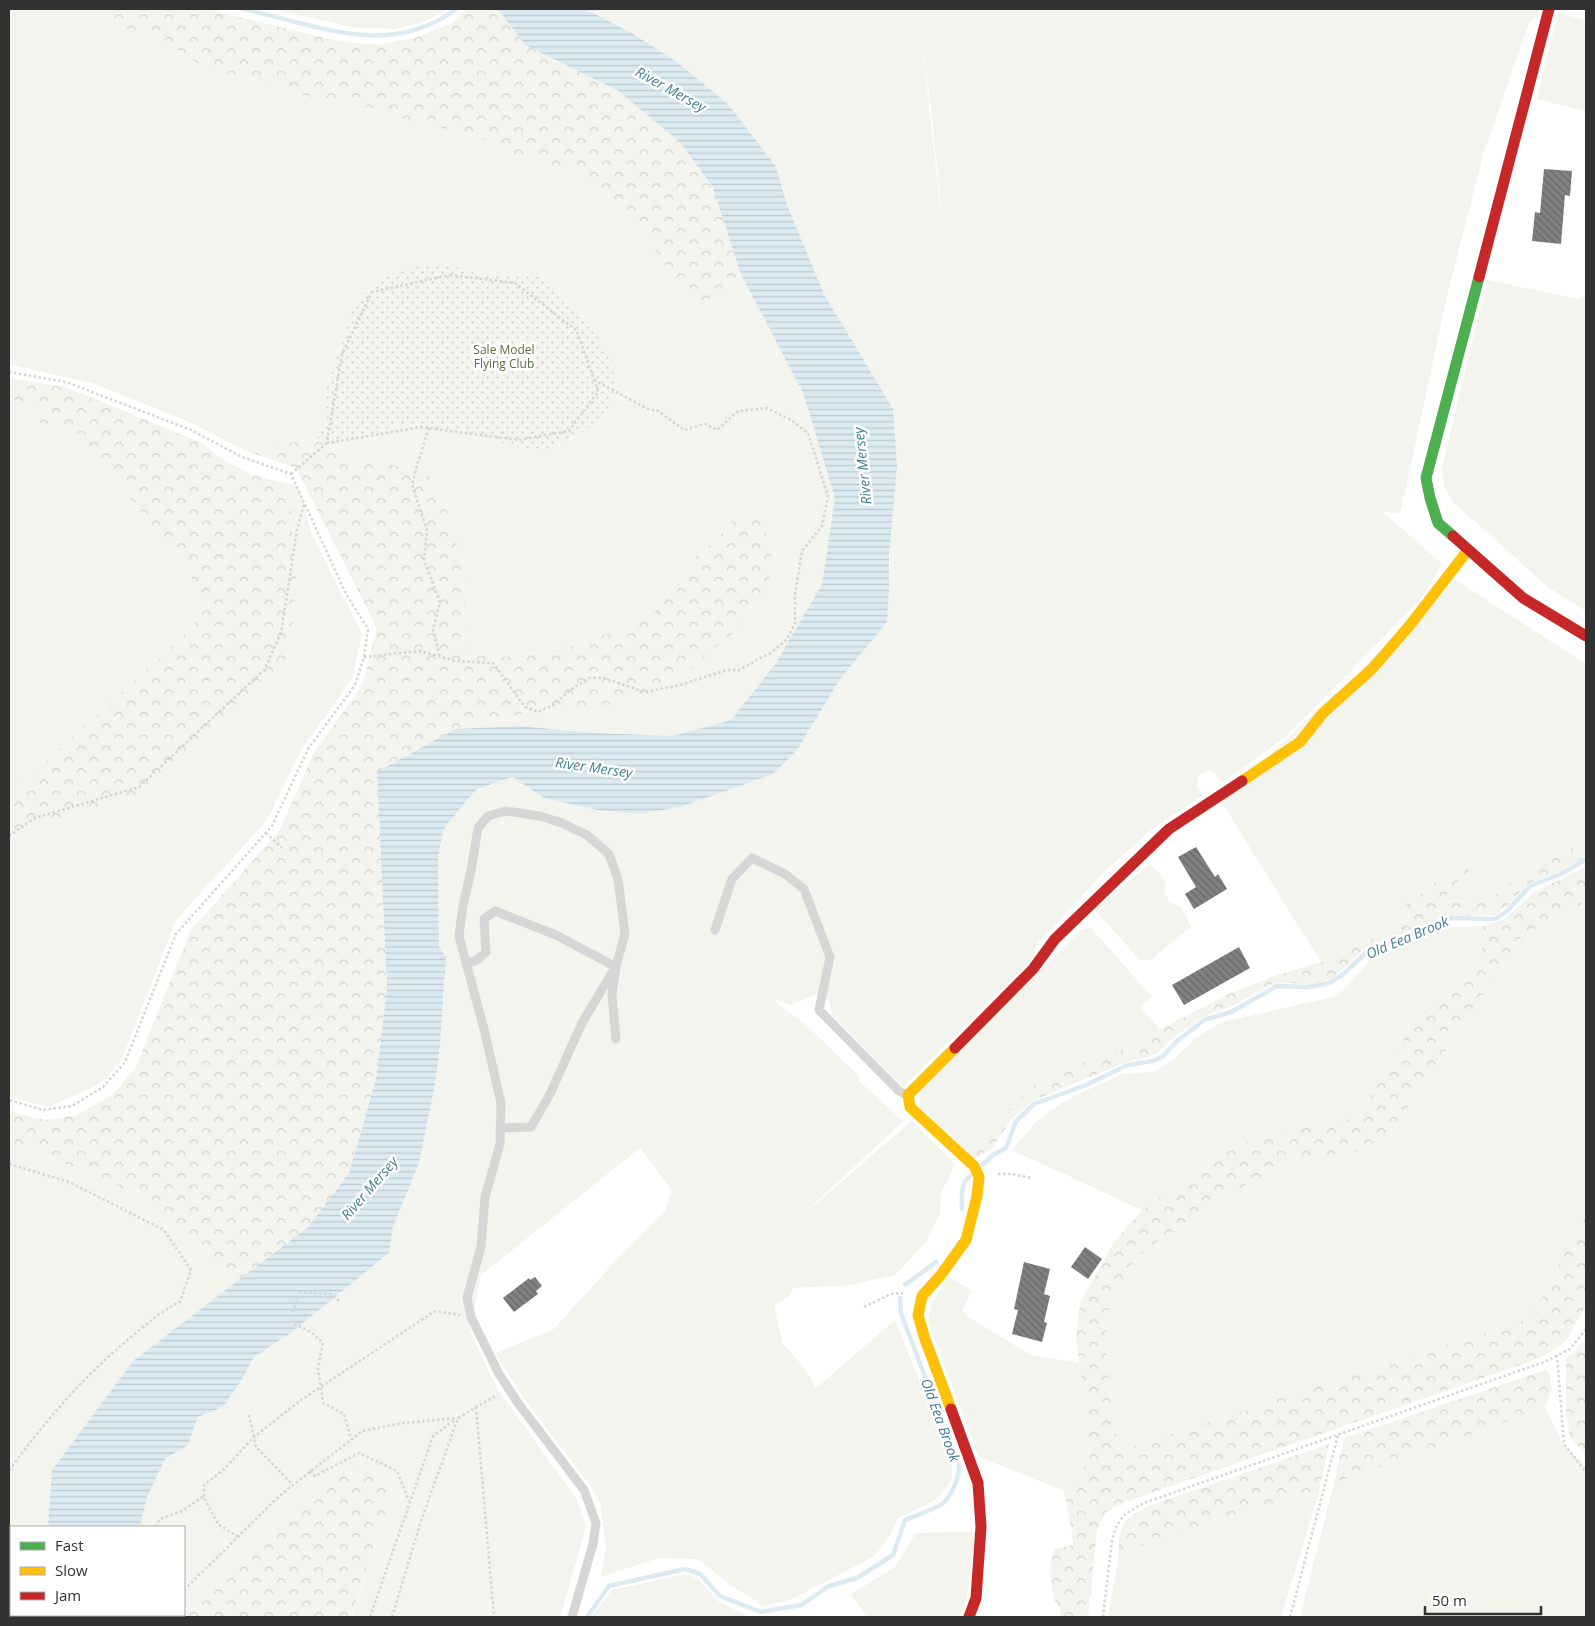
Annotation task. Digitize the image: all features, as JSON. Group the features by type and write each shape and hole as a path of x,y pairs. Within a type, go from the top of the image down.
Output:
{"street":[{"path":"1549,9 1426,478 1438,523 1523,598 1586,636"},
{"path":"969,1617 976,1598 981,1527 978,1483 925,1339 918,1314 921,1300 966,1240 977,1196 979,1177 974,1166 910,1107 908,1095 1033,969 1055,940 1169,829 1300,742 1323,713 1372,669 1410,625 1468,550"}],"lane":[{"path":"572,1617 593,1544 596,1523 584,1490 508,1388 481,1341 471,1317 467,1298 481,1247 485,1197 500,1144 501,1103 484,1029 459,936 478,828 488,816 506,811 540,816 562,823 587,835 609,854 618,879 625,933 616,967 612,994 616,1039"},
{"path":"715,930 732,879 752,858 785,874 804,889 830,957 819,1010 899,1091 908,1095"},
{"path":"466,964 478,960 486,952 484,919 495,911 556,936 616,967"},
{"path":"500,1128 531,1127 550,1094 582,1023 616,967"}],"path":[{"path":"291,474 327,444 421,427 519,440 569,431 598,392 577,331 516,283 450,275 372,292 342,354 327,444"},
{"path":"9,372 66,382 191,430 242,457 291,474 346,594 368,630 364,657 355,685 308,749 272,826 176,934 125,1062 103,1087 72,1106 43,1110 9,1100"},
{"path":"364,657 420,651 455,660 493,663 525,708 538,712 553,705 589,678 604,678 645,692 680,686 727,670 739,670 772,652 786,640 795,624 795,595 802,551 822,526 828,496 808,433 791,420 767,408 738,411 717,430 705,424 684,430 658,411 648,409 594,380"},
{"path":"429,428 412,485 427,530 424,560 440,602 432,630 440,657"},
{"path":"9,836 35,818 139,787 264,670 281,633 297,530 304,502"},
{"path":"266,833 282,848"},
{"path":"9,1164 69,1182 164,1230 191,1270 180,1302 166,1308 109,1354 46,1422 9,1471"},
{"path":"979,1177 985,1174 1012,1174 1031,1178"},
{"path":"339,1301 331,1294 301,1292 292,1312 294,1324 311,1332 323,1343 318,1368 323,1403 344,1414 351,1439"},
{"path":"864,1307 891,1294 904,1293 921,1300"},
{"path":"238,1537 218,1524 204,1496 204,1485 224,1469 254,1437 301,1400 435,1312 471,1317"},
{"path":"1103,1617 1112,1540 1117,1525 1126,1514 1144,1503 1512,1374 1570,1349 1586,1329"},
{"path":"1557,1355 1564,1444 1586,1472"},
{"path":"370,1617 432,1436 508,1388"},
{"path":"476,1407 494,1617"},
{"path":"250,1416 256,1447 293,1485"},
{"path":"185,1589 278,1497 362,1430 403,1423 458,1418"},
{"path":"392,1617 421,1521 458,1418"},
{"path":"1290,1617 1338,1434"},
{"path":"310,1471 315,1476 359,1453 397,1471 409,1503"},
{"path":"156,1526 160,1519 182,1511 204,1496"}],"green space":[{"path":"15,9 96,9 113,29 144,30 171,45 208,71 269,82 307,97 368,108 421,125 473,133 500,150 571,172 609,201 642,234 698,308 741,274 803,393 835,498 822,584 776,663 731,720 673,736 598,733 518,726 455,729 537,710 584,711 731,522 716,540 695,557 651,617 622,629 570,646 523,656 490,657 465,653 464,633 435,481 426,471 389,464 351,463 334,447 348,437 373,434 399,425 468,431 515,447 572,439 584,431 608,409 610,354 592,330 550,282 534,273 480,276 467,269 350,315 345,335 325,389 325,420 317,438 246,451 190,422 95,384 9,364 9,12"},
{"path":"96,9 206,9 342,42 380,45 417,37 450,24 467,9 498,9 525,45 617,90 679,141 712,186 741,274 698,308 642,234 609,201 571,172 500,150 473,133 421,125 368,108 307,97 269,82 208,71 171,45 144,30 113,29"},
{"path":"271,9 447,9 422,23 393,29 353,27"},
{"path":"585,9 1537,9 1540,12 1528,25 1484,152 1447,296 1401,511 1395,513 1383,512 1442,564 1422,598 1285,737 1223,782 1210,770 1199,775 1197,784 1202,796 1156,826 1106,870 1035,946 1035,957 903,1087 832,1015 829,1001 815,994 792,1005 772,999 805,1024 858,1075 859,1081 903,1121 796,1221 912,1121 954,1163 953,1170 941,1192 940,1212 927,1241 895,1275 851,1285 793,1288 789,1296 774,1306 783,1344 802,1365 816,1388 895,1320 952,1463 952,1480 938,1498 897,1519 887,1540 873,1557 790,1600 763,1606 735,1588 698,1559 659,1558 601,1577 606,1548 600,1502 590,1485 527,1403 495,1353 554,1329 609,1268 665,1211 672,1190 640,1148 481,1275 470,1331 495,1385 577,1500 586,1527 560,1617 352,1617 387,1507 331,1474 185,1612 185,1526 140,1526 147,1497 165,1459 188,1445 198,1417 223,1407 254,1357 292,1332 389,1253 393,1227 419,1163 435,1085 440,1045 445,980 439,947 438,858 446,825 477,789 513,777 544,798 597,810 797,750 841,678 887,621 893,409 824,294 788,207 775,165 728,104 677,62 632,33","holes":["922,42 931,109 940,206"]},
{"path":"1558,13 1586,20 1586,111 1537,99"},
{"name":"Sale Model Flying Club","path":"438,264 467,269 480,276 534,273 550,282 592,330 610,354 616,381 608,409 584,431 546,450 515,447 468,431 399,425 373,434 348,437 334,447 317,438 325,420 325,389 345,335 350,315 361,294 384,276 412,267"},
{"path":"1487,280 1578,299 1586,294 1586,611 1548,587 1452,501 1444,486 1442,468"},
{"path":"9,378 65,387 200,442 225,461 253,475 289,484 296,578 293,627 286,661 142,794 40,824 9,850 9,795 189,631 201,610 201,592 185,567 79,434 35,421 36,405 9,399"},
{"path":"9,399 36,405 35,421 79,433 185,567 201,592 201,610 189,631 9,795"},
{"path":"317,438 334,447 351,463 389,464 426,471 432,479 445,504 463,564 465,653 490,657 523,656 570,646 622,629 651,617 695,557 716,540 731,522 756,510 772,545 769,585 736,630 687,672 644,696 584,711 537,710 455,729 377,772 387,988 376,1079 349,1173 308,1227 239,1280 181,1229 144,1202 106,1179 67,1165 26,1146 9,1143 9,1110 45,1120 75,1116 112,1095 136,1067 191,930 279,831 315,751 362,686 377,628 296,468 246,451"},
{"path":"289,484 298,487 304,502 311,533 362,634 352,679 301,750 267,820 176,920 122,1059 107,1078 93,1087 48,1107 9,1097 9,850 40,824 142,794 286,661 293,627 296,578"},
{"path":"1456,580 1586,664 1586,841 1526,871 1486,901 1437,902 1470,871 1460,863 1406,904 1395,927 1334,958 1321,962 1221,801"},
{"path":"1586,841 1586,856 1560,871 1528,884 1505,908 1495,915 1445,916 1408,931 1390,941 1372,945 1363,950 1333,978 1313,984 1275,983 1230,1007 1202,1017 1172,1039 1158,1053 1146,1058 1129,1061 1032,1101 1012,1119 991,1149 974,1159 964,1148 987,1136 1008,1110 1032,1086 1082,1063 1129,1048 1160,1029 1231,993 1268,978 1334,958 1395,927 1406,904 1461,863 1470,871 1438,902 1486,901 1526,871"},
{"path":"1150,864 1161,875 1166,884 1164,893 1170,902 1181,907 1191,927 1150,960 1140,960 1094,909"},
{"path":"1586,867 1586,902 1523,935 1380,1149 1296,1158 1210,1205 1138,1256 1111,1298 1105,1347 1118,1451 1531,1318 1586,1214 1586,1305 1567,1339 1555,1350 1532,1361 1122,1503 1105,1513 1097,1532 1088,1617 1060,1617 1061,1609 1053,1598 1050,1569 1054,1549 1073,1545 1064,1491 1089,1461 1087,1410 1076,1334 1080,1303 1115,1241 1142,1210 1230,1149 1266,1136 1355,1118 1389,1070 1405,1037 1457,987 1482,950 1486,936 1483,926 1505,919 1536,891"},
{"path":"1586,902 1586,1214 1531,1318 1118,1452 1105,1347 1111,1298 1138,1256 1210,1205 1296,1158 1380,1149 1523,935"},
{"path":"1483,926 1486,936 1482,950 1457,987 1405,1037 1389,1070 1355,1118 1230,1149 1142,1210 1012,1150 1038,1120 1068,1099 1122,1074 1154,1072 1174,1059 1195,1039 1219,1023 1337,996 1369,961 1443,928"},
{"path":"1091,928 1152,997 1140,1007 1160,1029 1129,1048 1082,1063 1008,1110 987,1136 964,1148 920,1108 920,1090 1082,929"},
{"path":"9,1143 26,1146 67,1165 106,1179 144,1202 181,1229 239,1280 133,1361 52,1470 48,1526 10,1526 10,1616 58,1616 9,1617"},
{"path":"948,1277 972,1290 962,1310 968,1317 1031,1355 1079,1363 1087,1410 1089,1461 1064,1491 979,1457 928,1322 932,1303"},
{"path":"1586,1338 1586,1455 1570,1438 1566,1412 1566,1358"},
{"path":"1545,1370 1550,1374 1552,1389 1545,1408 1334,1483 1344,1438"},
{"path":"1545,1408 1562,1442 1586,1467 1586,1617 1300,1617 1334,1483"},
{"path":"1329,1444 1318,1496 1308,1492 1119,1553 1119,1537 1125,1520 1146,1507"},
{"path":"355,1469 379,1476 387,1491 387,1507 351,1617 180,1617 185,1616 185,1612 331,1474"},
{"path":"1308,1492 1318,1496 1281,1617 1108,1617 1119,1553"},
{"path":"976,1532 964,1617 867,1617 851,1594 895,1567 916,1533"},
{"path":"685,1574 697,1578 718,1601 750,1617 591,1617 612,1590"},
{"path":"118,1616 181,1616 180,1617"}],"water":[{"name":"River Mersey","path":"498,9 585,9 632,33 677,62 728,104 775,165 788,207 824,294 893,409 897,465 889,557 887,622 841,678 797,750 773,774 680,807 640,814 597,810 544,798 513,777 477,789 446,825 442,836 438,858 439,947 446,958 440,1045 435,1085 419,1163 393,1227 389,1253 292,1332 254,1357 223,1407 198,1417 188,1445 165,1459 147,1497 140,1526 48,1526 52,1470 133,1361 308,1227 349,1173 376,1079 387,988 377,772 455,729 518,726 598,733 673,736 731,720 776,663 822,584 835,498 803,393 741,274 712,186 679,141 617,90 525,45"}],"building":[{"path":"1544,169 1572,171 1570,196 1565,195 1561,244 1532,241 1535,212 1540,213"},
{"path":"1196,847 1215,877 1218,874 1227,889 1194,909 1185,894 1196,887 1178,857"},
{"path":"1239,947 1250,968 1184,1005 1172,985"},
{"path":"1085,1247 1102,1259 1088,1279 1071,1267"},
{"path":"1024,1262 1050,1269 1044,1294 1050,1296 1044,1322 1047,1323 1042,1342 1012,1334 1018,1310 1014,1309"},
{"path":"535,1277 542,1286 536,1291 538,1294 514,1312 503,1298 529,1278 530,1280"}],"waterway":[{"path":"243,9 325,29 351,34 378,35 404,33 430,24 456,9"},
{"name":"Old Eea Brook","path":"981,1166 993,1155 1006,1148 1016,1121 1034,1104 1086,1085 1128,1065 1153,1061 1163,1056 1177,1041 1204,1020 1231,1012 1277,986 1308,987 1329,983 1341,976 1368,951 1397,942 1414,932 1446,918 1495,919 1507,911 1530,886 1561,874 1586,859"},
{"name":"Old Eea Brook","path":"962,1209 963,1187 970,1176"},
{"name":"Old Eea Brook","path":"905,1285 936,1262"},
{"name":"Old Eea Brook","path":"900,1298 901,1313 950,1443"},
{"name":"Old Eea Brook","path":"587,1617 609,1586 685,1569 700,1574 720,1596 761,1612 801,1605 829,1586 857,1578 893,1555 905,1520 942,1504 949,1496 959,1472 958,1461"}],"traffic: fast":[{"path":"1453,536 1438,523 1426,478 1479,277"}],"traffic: slow":[{"path":"1242,781 1300,742 1323,713 1372,669 1410,625 1468,550"},
{"path":"951,1409 918,1315 922,1296 940,1276 966,1240 977,1196 979,1177 974,1166 910,1107 908,1095 955,1048"}],"traffic: jam":[{"path":"1479,277 1549,9"},
{"path":"1453,536 1523,598 1586,636"},
{"path":"955,1048 1033,969 1055,939 1169,829 1242,781"},
{"path":"951,1409 978,1483 981,1527 976,1598 969,1617"}]}
